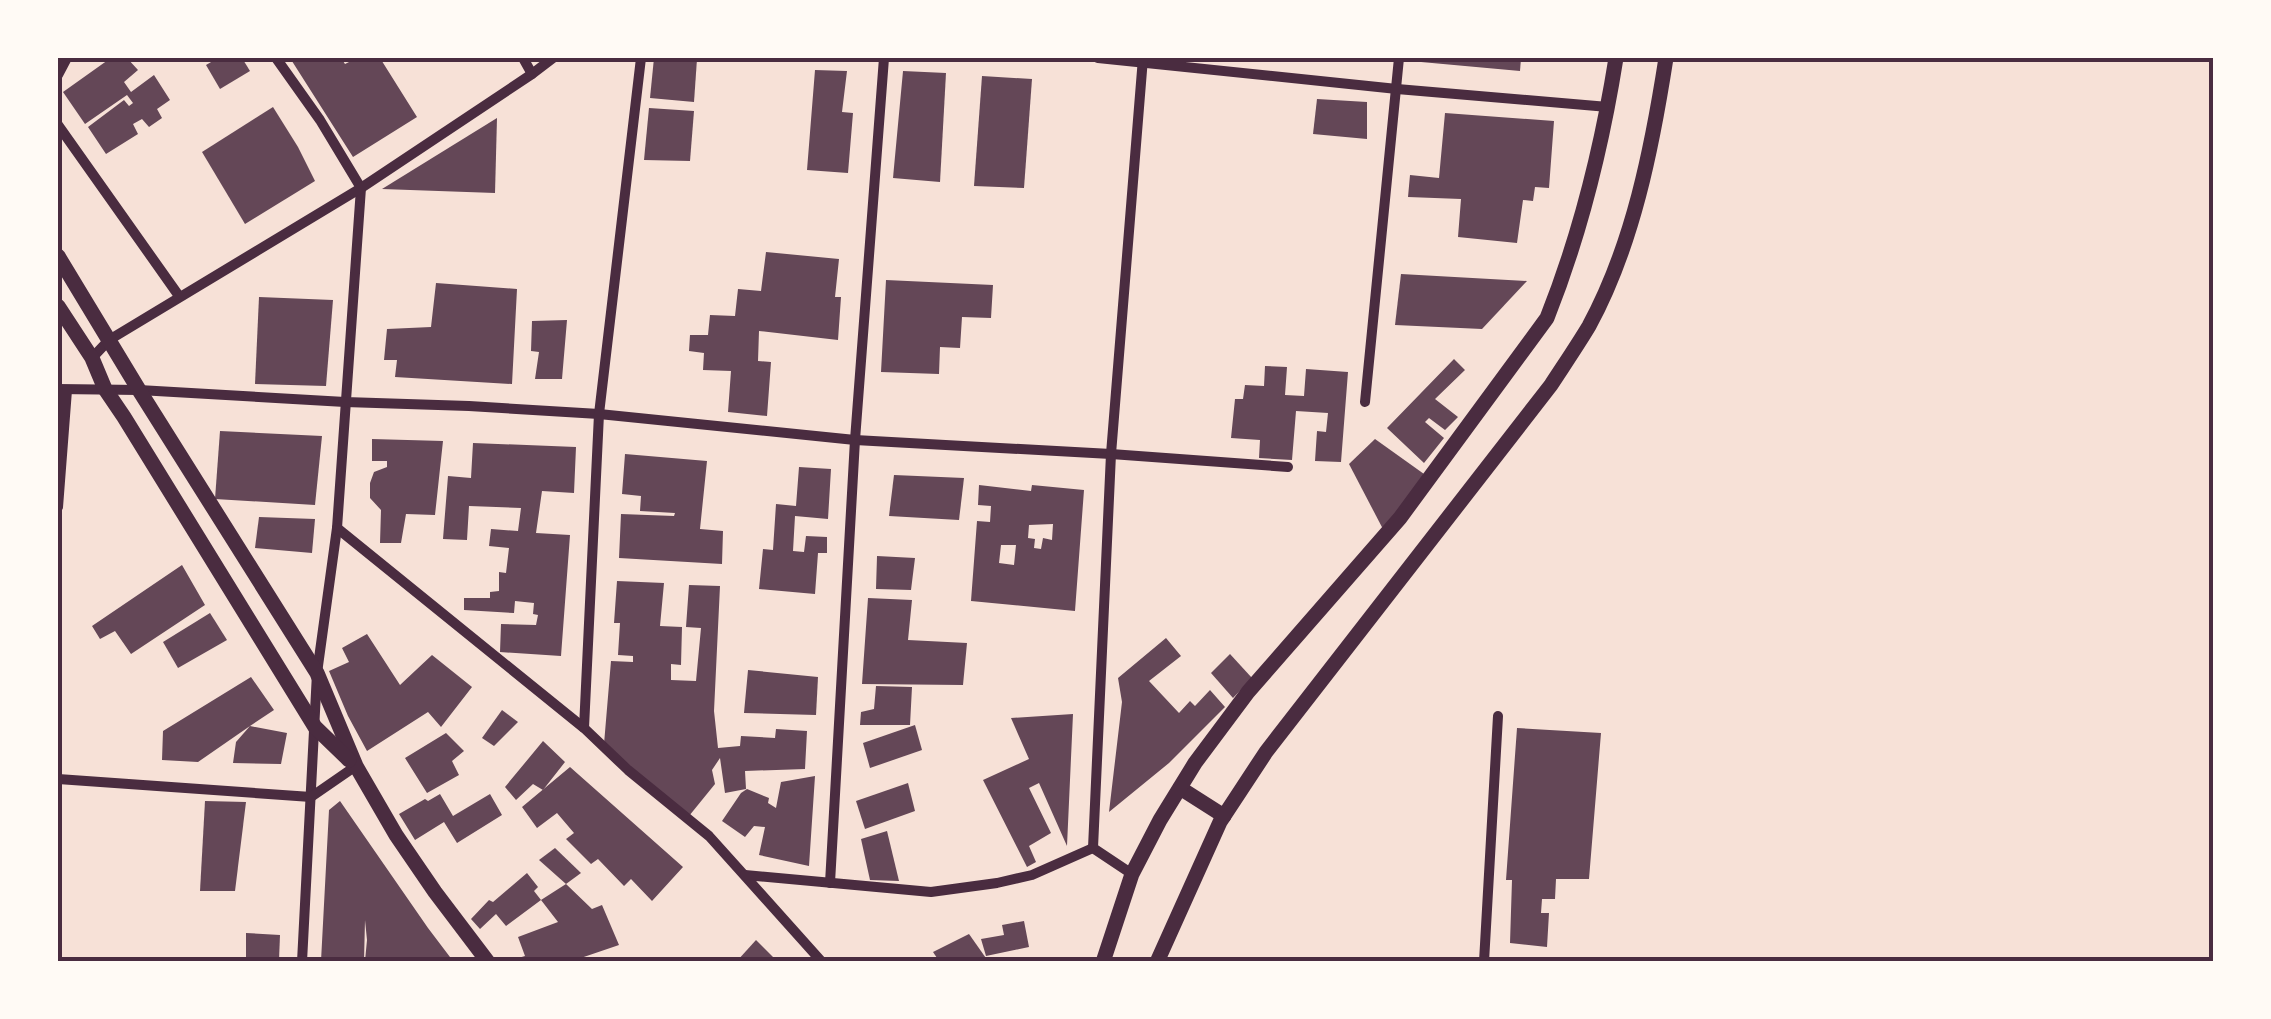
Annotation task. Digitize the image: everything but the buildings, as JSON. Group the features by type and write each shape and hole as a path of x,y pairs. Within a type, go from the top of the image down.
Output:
{"street":[{"path":"58,75 67,58"},
{"path":"276,58 362,188 337,528 317,673 302,962"},
{"path":"522,58 532,74"},
{"path":"92,358 110,340 362,188 553,58"},
{"path":"584,728 599,414 641,58"},
{"path":"830,883 855,440 884,58"},
{"path":"1098,58 1142,59 1396,88 1608,106"},
{"path":"1365,402 1399,58"},
{"path":"1103,962 1132,874 1195,762 1248,692 1400,518 1547,318 1576,234 1616,58"},
{"path":"1157,962 1224,816 1266,752 1551,385 1589,325 1628,230 1658,111 1666,58"},
{"path":"1093,848 1112,454 1142,59"},
{"path":"58,126 179,296"},
{"path":"58,256 317,673 356,766 396,835 488,962"},
{"path":"58,306 92,358 105,389 315,726 356,766"},
{"path":"58,507 62,390 139,390 599,414 855,440 1288,466"},
{"path":"337,528 584,728 628,770 709,836 822,962"},
{"path":"1484,962 1498,716"},
{"path":"58,779 311,797 356,766"},
{"path":"1180,788 1224,816"},
{"path":"744,874 931,892 1032,875 1093,848"},
{"path":"1093,848 1132,874"}]}
